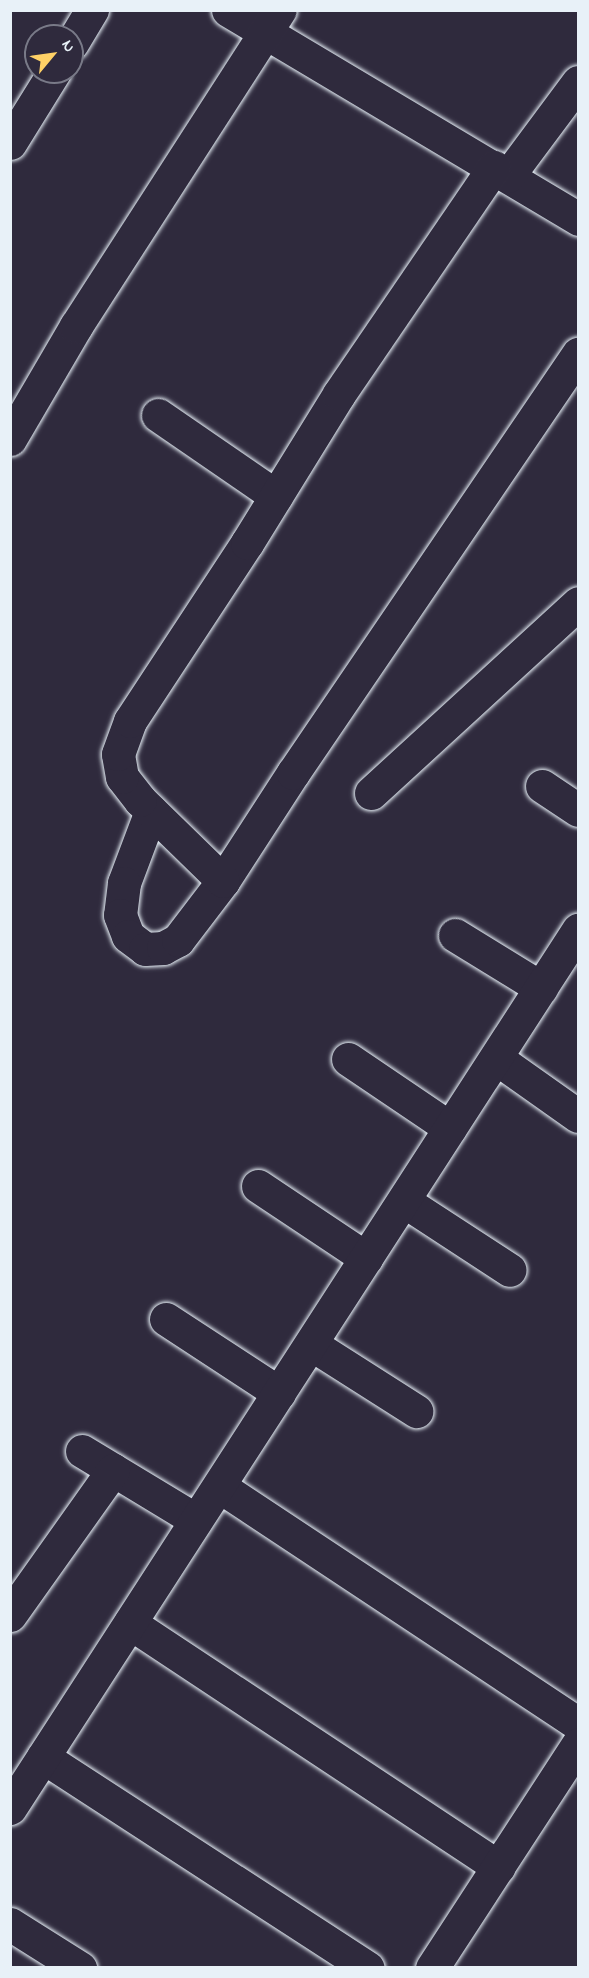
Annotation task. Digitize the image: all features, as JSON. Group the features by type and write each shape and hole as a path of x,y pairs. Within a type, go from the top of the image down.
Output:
{"street":[{"path":"84,24 92,10"},
{"path":"10,439 252,16 579,219"},
{"path":"223,881 151,811 123,777 118,754 130,722 339,394 501,172 579,82"},
{"path":"10,143 47,84"},
{"path":"151,811 124,883 120,915 129,936 145,949 163,948 178,940 223,881 293,773 579,354"},
{"path":"159,415 276,496"},
{"path":"371,793 579,603"},
{"path":"542,786 579,810"},
{"path":"10,1808 579,930"},
{"path":"455,935 541,988"},
{"path":"496,1058 579,1116"},
{"path":"348,1059 450,1128"},
{"path":"258,1186 366,1258"},
{"path":"404,1200 510,1270"},
{"path":"166,1319 279,1393"},
{"path":"311,1344 416,1411"},
{"path":"82,1451 196,1520"},
{"path":"10,1615 113,1470"},
{"path":"219,1486 579,1724"},
{"path":"130,1623 498,1867"},
{"path":"432,1968 579,1744"},
{"path":"43,1757 368,1968"},
{"path":"10,1924 80,1968"}]}
